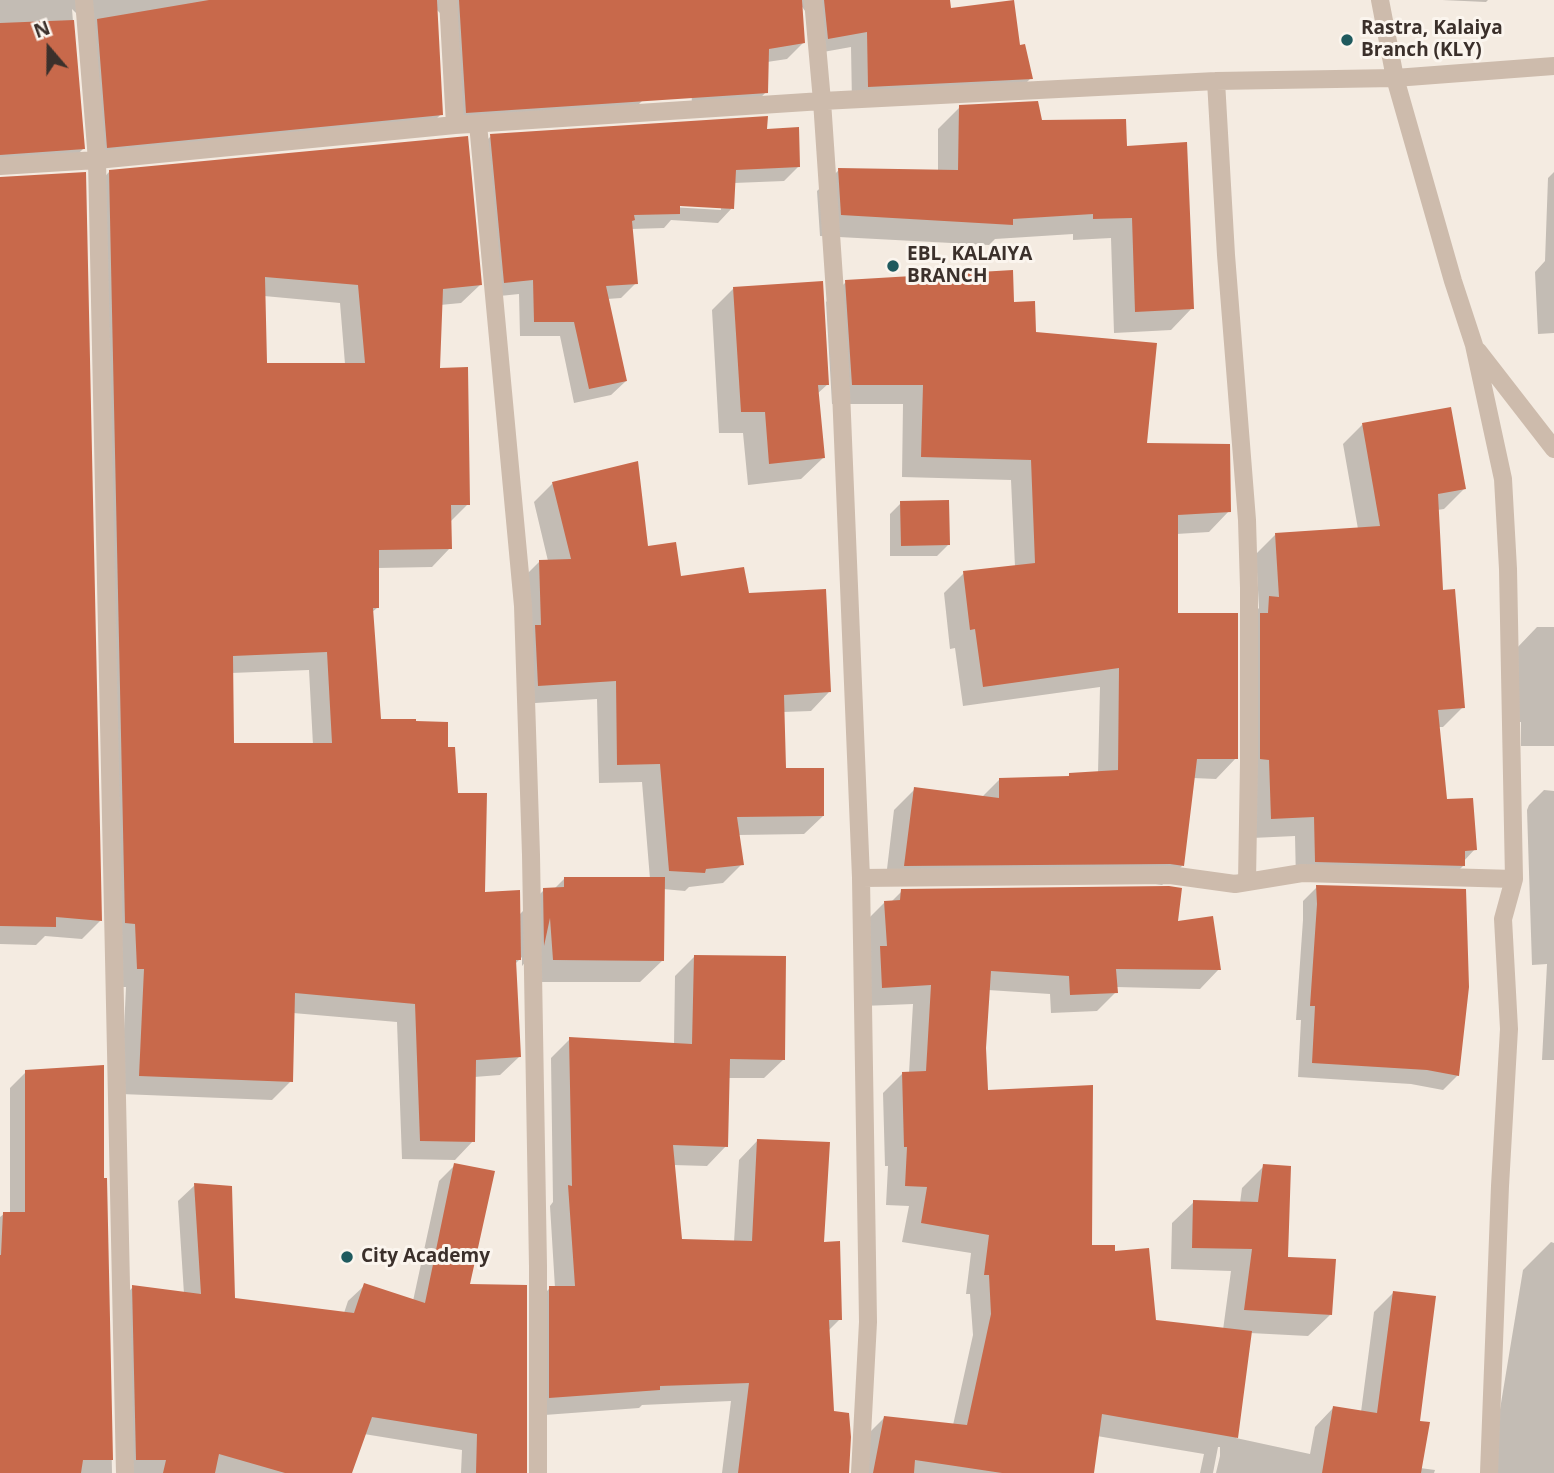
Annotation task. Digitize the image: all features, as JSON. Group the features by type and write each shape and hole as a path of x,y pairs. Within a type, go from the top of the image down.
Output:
{"street":[{"path":"84,0 97,159 125,1473"},
{"path":"448,0 455,125"},
{"path":"813,0 840,367 861,878 868,1322 860,1473"},
{"path":"1380,0 1395,78 1474,345 1503,480 1508,569 1514,879 1503,919 1509,1030 1489,1473"},
{"path":"0,166 455,125 822,101 1216,81 1395,78 1554,66"},
{"path":"1216,81 1226,255 1247,520 1247,882"},
{"path":"478,124 523,606 531,855 538,1266 538,1473"},
{"path":"1474,345 1554,449"},
{"path":"861,878 1170,875 1235,884 1301,873 1514,879"}],"building":[{"path":"209,0 437,0 443,115 107,148 97,19"},
{"path":"459,0 802,0 805,43 769,49 768,93 466,113"},
{"path":"824,0 950,0 951,8 1014,0 1020,45 1025,44 1033,79 868,87 867,32 828,39"},
{"path":"74,20 85,149 0,155 0,23"},
{"path":"1038,101 1042,120 1126,119 1127,146 1187,142 1194,309 1135,312 1132,218 1093,219 1093,214 1013,219 1013,225 841,215 838,168 958,170 959,105"},
{"path":"768,116 767,129 799,127 800,167 736,170 734,209 680,206 680,214 634,215 635,220 632,221 638,284 606,286 627,381 589,389 574,322 534,322 533,280 504,283 490,134"},
{"path":"468,136 482,285 443,289 440,368 468,367 470,505 451,505 452,549 379,550 379,608 373,608 381,719 448,722 448,747 455,747 458,793 487,793 485,892 520,890 521,960 516,960 521,1057 476,1060 475,1142 420,1141 415,1004 295,993 293,1082 139,1076 144,969 137,969 135,924 125,923 109,170","holes":["265,277 358,285 365,363 267,363","327,652 332,743 234,743 233,656"]},
{"path":"86,172 102,921 56,917 56,927 0,926 0,177"},
{"path":"1013,270 1014,302 1035,301 1036,332 1157,343 1147,443 1230,444 1231,512 1178,515 1178,613 1238,613 1238,759 1197,759 1184,866 904,866 914,787 999,798 999,778 1069,776 1069,773 1118,770 1119,668 983,687 975,629 970,630 963,571 1035,563 1031,460 921,457 923,385 852,385 845,280"},
{"path":"823,281 829,385 818,385 825,458 769,464 765,412 741,412 733,287"},
{"path":"1451,407 1466,489 1438,494 1443,590 1455,589 1465,708 1438,710 1447,799 1473,798 1477,850 1465,851 1465,866 1315,862 1314,817 1271,819 1269,760 1260,759 1260,613 1268,613 1269,596 1279,597 1275,533 1380,526 1362,423"},
{"path":"638,461 648,546 676,542 681,576 744,567 749,593 826,589 831,692 784,695 786,768 824,768 824,816 737,817 744,865 706,869 705,873 669,871 660,764 617,765 616,681 538,686 535,625 541,625 539,560 571,559 552,482"},
{"path":"949,500 950,545 901,546 900,501"},
{"path":"564,877 665,877 664,961 553,960 550,918 544,946 543,888 564,887"},
{"path":"1316,885 1466,889 1469,987 1459,1076 1427,1070 1312,1063 1315,1006 1310,1006"},
{"path":"1182,888 1178,921 1213,916 1221,970 1116,969 1118,993 1070,995 1069,976 991,971 986,1048 988,1090 1093,1085 1092,1245 1115,1245 1115,1251 1149,1248 1156,1320 1252,1331 1238,1438 1102,1414 1094,1473 1002,1473 915,1460 914,1473 873,1473 884,1416 967,1425 991,1314 989,1275 984,1275 989,1235 921,1223 927,1187 905,1186 907,1147 904,1147 902,1072 926,1071 931,985 882,988 880,946 887,946 884,901 900,900 901,889"},
{"path":"694,955 786,956 785,1060 730,1059 728,1147 673,1145 682,1239 752,1241 757,1139 830,1142 824,1242 840,1241 842,1320 829,1320 834,1411 849,1413 849,1473 738,1473 749,1383 660,1386 660,1390 549,1398 549,1286 575,1286 568,1185 572,1186 569,1037 692,1044"},
{"path":"104,1065 104,1178 107,1178 113,1460 83,1460 81,1473 0,1473 0,1255 3,1212 25,1212 25,1070"},
{"path":"454,1163 495,1171 470,1284 527,1285 527,1473 476,1473 477,1434 372,1417 352,1473 285,1473 219,1454 215,1473 163,1473 166,1460 136,1460 132,1285 201,1294 194,1183 232,1186 235,1298 354,1313 364,1283 425,1303"},
{"path":"1263,1164 1291,1166 1288,1257 1336,1259 1332,1315 1244,1310 1252,1249 1192,1248 1193,1200 1258,1202"},
{"path":"1393,1291 1436,1296 1420,1421 1430,1422 1421,1473 1322,1473 1333,1406 1377,1413"}],"place":[{"name":"Rastra, Kalaiya Branch (KLY)","path":"1347,40"},
{"name":"EBL, KALAIYA BRANCH","path":"893,266"},
{"name":"City Academy","path":"347,1257"}]}
